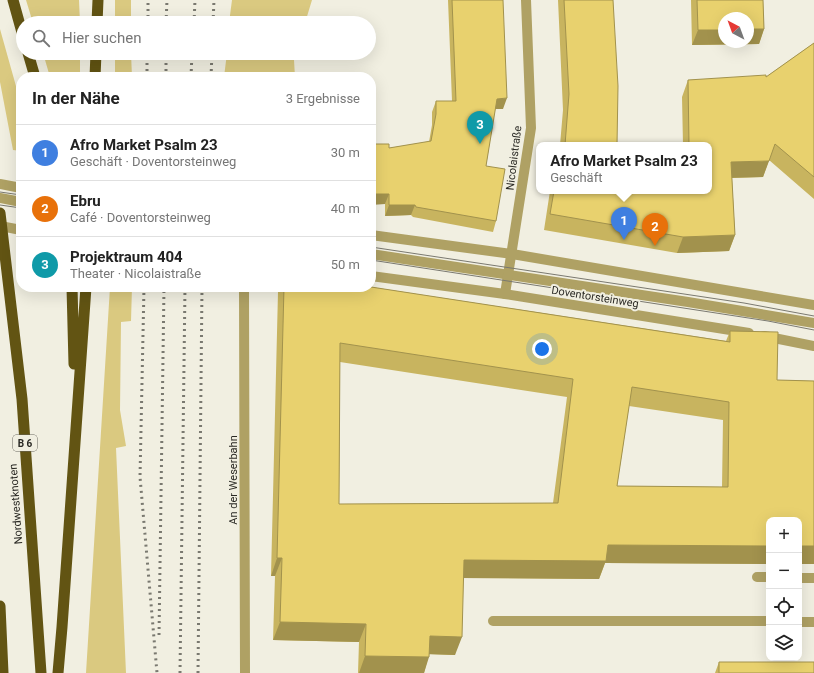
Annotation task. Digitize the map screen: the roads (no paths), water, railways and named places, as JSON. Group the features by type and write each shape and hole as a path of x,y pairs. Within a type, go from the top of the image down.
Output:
{"highway":[{"path":"12,0 17,16"},
{"path":"97,16 98,0"},
{"path":"30,60 34,72"},
{"path":"95,72 96,60"},
{"name":"Nordwestknoten","path":"0,214 22,399 41,673"},
{"path":"72,292 76,419"},
{"path":"58,673 86,292"},
{"path":"0,606 3,673"}],"street":[{"name":"Nicolaistraße","path":"505,294 531,128 526,0"},
{"path":"0,184 16,187"},
{"path":"0,198 16,201"},
{"path":"0,226 16,229"},
{"path":"376,236 512,254 814,305"},
{"path":"376,255 688,302 814,323"},
{"name":"Doventorsteinweg","path":"376,277 505,294 769,336 814,346"},
{"name":"An der Weserbahn","path":"244,292 245,673"},
{"path":"758,577 766,577"},
{"path":"802,578 814,578"},
{"path":"493,621 766,621"},
{"path":"802,622 814,622"}],"tram line":[{"path":"0,192 16,194"},
{"path":"0,205 16,207"},
{"path":"376,248 744,303 814,316"},
{"path":"376,261 768,321 814,330"}],"railway":[{"path":"148,0 148,16"},
{"path":"166,16 167,0"},
{"path":"194,16 195,0"},
{"path":"213,16 214,0"},
{"path":"147,60 147,72"},
{"path":"166,60 166,72"},
{"path":"191,72 192,60"},
{"path":"211,72 212,60"},
{"path":"144,292 140,477 157,673"},
{"path":"159,635 164,292"},
{"path":"180,673 185,292"},
{"path":"198,673 202,292"}],"place":[{"name":"Projektraum 404","path":"480,144"},
{"name":"Afro Market Psalm 23","path":"624,240"},
{"name":"Ebru","path":"655,246"}]}
